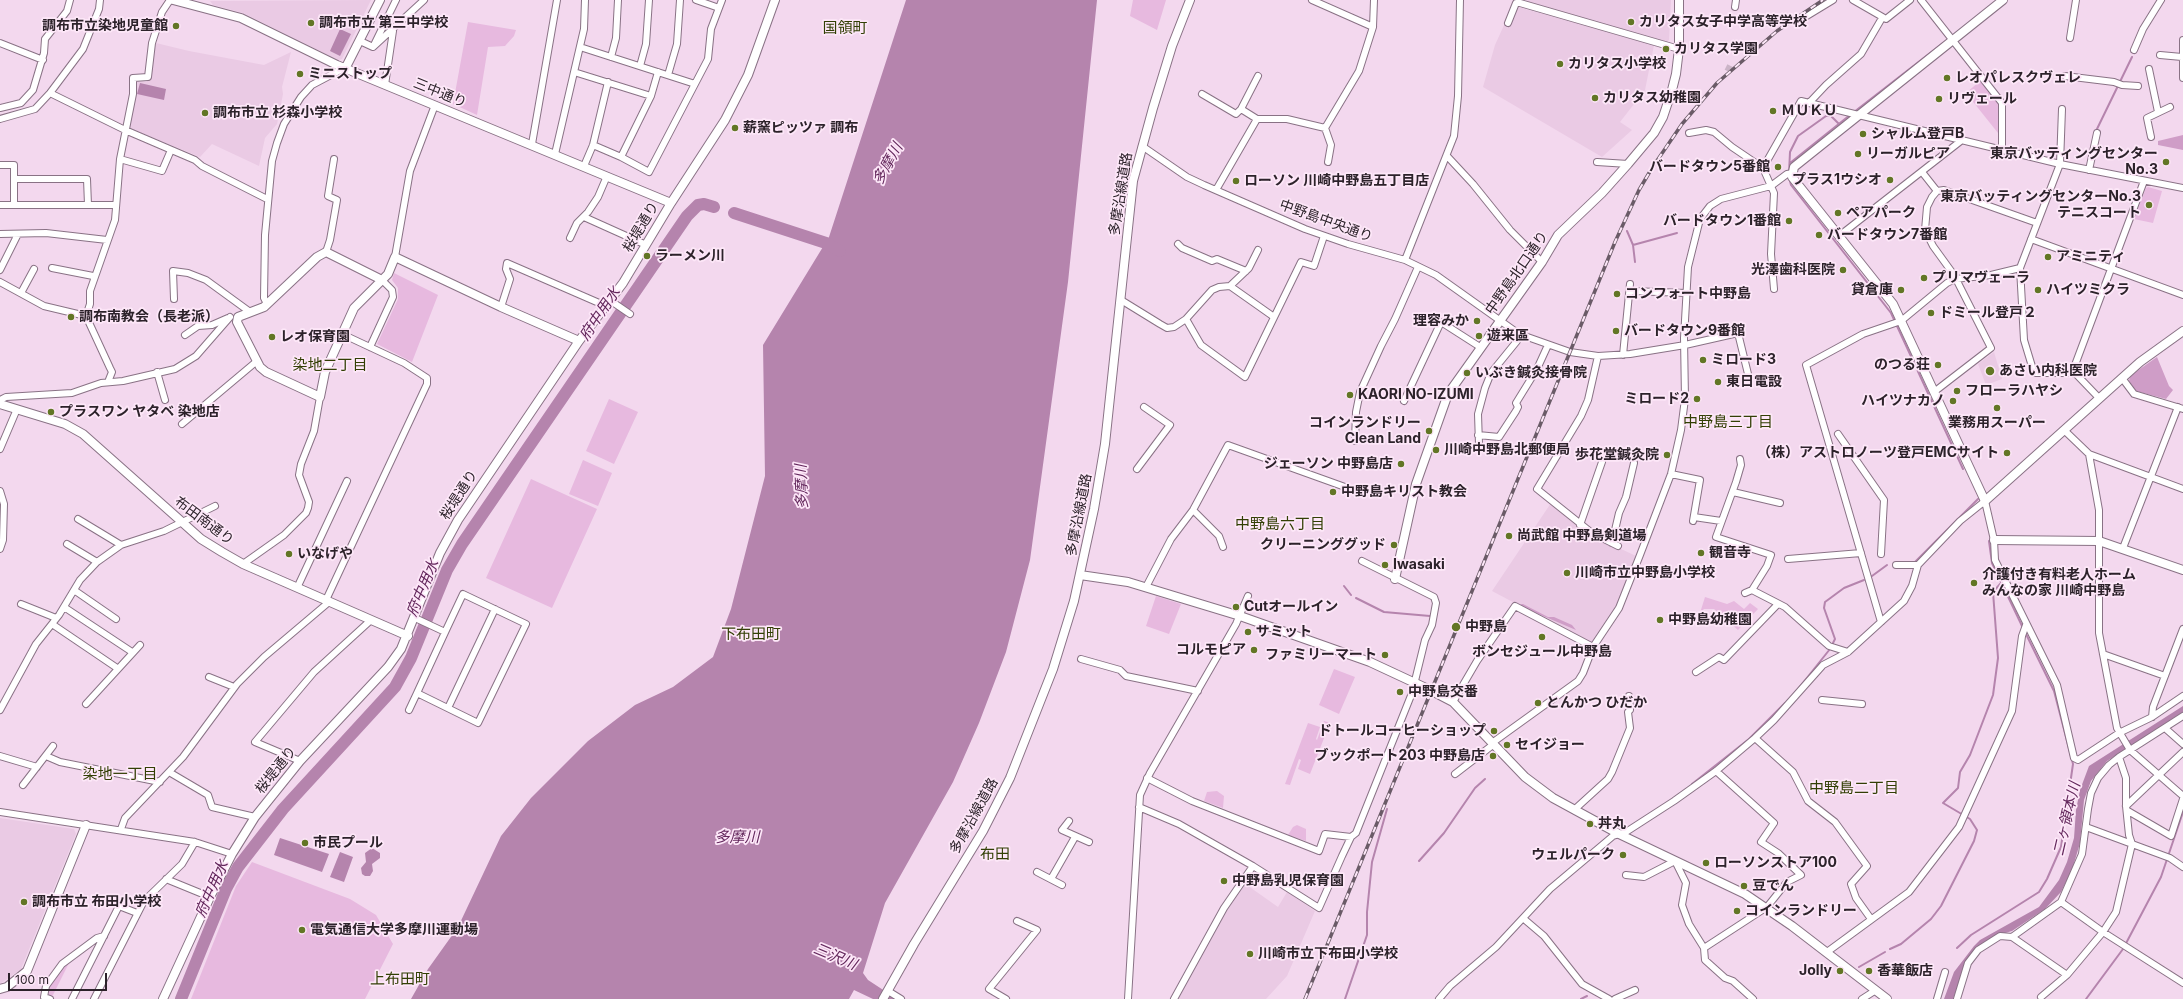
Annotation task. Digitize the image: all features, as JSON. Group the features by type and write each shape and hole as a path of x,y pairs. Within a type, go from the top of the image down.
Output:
{"street":[{"path":"0,108 15,106 28,98 33,90 43,60 48,33 67,11 70,0"},
{"path":"0,119 35,109 50,93 83,49 100,9 100,0"},
{"path":"86,316 89,312 90,290 94,276 115,220 120,159 133,94 134,78 148,77 152,43 162,12 172,0"},
{"name":"三中通り","path":"172,0 202,3 241,18 337,65 346,67 671,203"},
{"path":"267,304 264,298 264,235 272,160 284,124 301,97 312,85 346,67 380,0"},
{"path":"373,47 396,0"},
{"path":"373,47 393,31 424,0"},
{"path":"532,144 557,0"},
{"path":"555,154 584,29 585,0"},
{"path":"611,57 616,38 618,0"},
{"path":"640,66 646,44 649,0"},
{"path":"668,75 677,44 680,0"},
{"path":"696,0 719,8"},
{"path":"593,145 650,172 708,60 711,30 722,0"},
{"name":"桜堤通り","path":"163,999 210,897 232,854 255,817 300,761 388,667 417,620 440,553 449,534 579,341 611,304 644,244 723,124 737,99 775,0"},
{"name":"多摩沿線道路","path":"886,994 983,831 1010,778 1053,670 1080,575 1094,509 1105,444 1134,182 1142,146 1172,46 1190,0"},
{"path":"1312,0 1373,27"},
{"path":"1325,128 1359,71 1373,27 1374,0"},
{"path":"1405,260 1448,156 1454,136 1458,96 1460,0"},
{"name":"中野島北口通り","path":"1395,579 1416,484 1441,409 1448,394 1542,262 1558,235 1602,193 1628,164 1654,133 1663,117 1672,90 1679,49 1679,0"},
{"path":"1735,7 1736,0"},
{"path":"1805,17 1833,0"},
{"path":"1853,0 1886,19 1910,0"},
{"path":"1921,0 2002,103 2002,150"},
{"path":"2004,0 1794,166 1792,177 1893,304 1985,500 1994,540 1995,560 2057,685 2074,758 2078,760 2152,717 2183,696"},
{"path":"2070,38 2076,0"},
{"path":"2134,50 2143,29 2162,0"},
{"path":"1508,23 1516,3 1521,2 1679,49"},
{"path":"1809,103 1826,85 1861,54 1882,18"},
{"path":"385,84 393,31"},
{"path":"2183,40 2183,78"},
{"path":"360,41 373,47"},
{"path":"0,43 43,60"},
{"path":"580,47 695,84"},
{"path":"2160,55 2182,57"},
{"path":"2149,69 2158,112"},
{"path":"574,72 651,96"},
{"path":"621,157 651,96 658,72"},
{"path":"1202,94 1236,114 1241,109 1258,76"},
{"path":"2065,76 2138,86"},
{"path":"584,166 593,145 608,82"},
{"path":"50,93 125,130 171,150 268,199"},
{"path":"1762,168 1801,101 2060,164 2183,188"},
{"path":"243,564 284,535 306,513 309,502 299,475 301,464 314,431 325,372 354,308 388,274 395,257 410,171 435,105"},
{"path":"2151,137 2147,118 2170,107"},
{"path":"1241,109 1257,119 1287,119 1325,128"},
{"path":"2062,109 2060,164 2020,268 2024,340 2034,373 2075,373 2099,398"},
{"path":"1216,190 1257,119"},
{"path":"1325,128 1331,145 1328,162"},
{"path":"1689,133 1706,130 1714,132 1762,168 1774,193 1771,254 1774,290"},
{"path":"2089,170 2097,133"},
{"path":"1839,236 1962,140"},
{"name":"中野島中央通り","path":"1142,146 1187,177 1216,190 1324,236 1405,260 1451,284 1519,334 1548,345 1580,354 1598,356 1623,355 1685,345 1738,332 1749,378"},
{"path":"120,159 162,171 171,150"},
{"path":"1448,156 1510,230 1542,262"},
{"path":"185,335 198,326 212,325 238,317 267,304 317,257 326,252 330,240 337,200 328,196 334,159"},
{"path":"1597,162 1628,164"},
{"path":"0,165 14,165 14,205"},
{"path":"1455,774 1493,743 1578,681 1583,673 1593,647 1619,608 1671,474 1682,419 1688,267 1698,224 1704,214 1721,199 1771,186 1786,174 1793,172"},
{"path":"1922,172 1937,191"},
{"path":"570,238 577,223 584,217 598,197 607,176"},
{"path":"14,179 87,179 88,205"},
{"path":"2072,373 2110,268 2144,181"},
{"path":"1934,392 1991,348 1955,279 1933,246 1925,230 1927,207 1937,191 1944,190 1962,195 2037,223"},
{"path":"0,205 116,205"},
{"path":"584,217 644,244"},
{"path":"0,234 46,233 107,240"},
{"path":"0,270 18,234"},
{"path":"1186,319 1201,345 1246,377 1301,262 1314,266 1324,236"},
{"path":"2031,239 2183,296"},
{"path":"1178,244 1182,248 1212,261 1217,259 1246,271"},
{"path":"1121,300 1167,328 1174,328 1186,319 1212,290 1219,287 1230,286 1246,271 1258,250"},
{"path":"326,252 382,280 392,290 393,297 370,347"},
{"path":"395,257 501,307 579,341"},
{"path":"501,307 510,279 506,269 507,262 611,304 629,313"},
{"path":"1355,441 1356,412 1360,392 1418,267"},
{"path":"52,268 94,276"},
{"path":"1881,622 1806,365 1863,334 1901,321 1947,283 1955,279 1991,275 2020,268"},
{"path":"21,293 34,269"},
{"path":"174,299 173,271 188,272 206,280 250,312"},
{"path":"0,282 44,306 86,316"},
{"path":"1230,286 1274,317"},
{"path":"1623,355 1630,287 1686,293"},
{"path":"86,316 112,372 108,382"},
{"path":"233,318 260,367 273,376 320,397"},
{"path":"0,400 6,397 72,393 108,382 123,381 175,369 196,356 233,318"},
{"path":"1404,401 1441,322 1480,347"},
{"path":"1439,999 1450,986 1479,963 1524,919 1550,889 1613,836 1626,832 1716,771 1755,738 1774,720 1823,665 1848,652 1904,601 1912,586 1918,565 1960,521 2140,362 2183,331"},
{"path":"121,829 125,818 183,757 234,687 264,657 328,601 427,384 427,378 423,374 342,334"},
{"path":"1479,444 1478,434 1480,405 1491,373 1517,340 1519,334"},
{"path":"1478,434 1499,437 1516,411 1518,407 1516,403 1538,369 1548,345"},
{"path":"1598,356 1588,400 1581,416 1537,489 1580,525 1618,546"},
{"path":"182,424 257,361"},
{"path":"157,372 165,400"},
{"path":"2122,378 2134,394 2180,408 2150,477 2123,548"},
{"name":"布田南通り","path":"0,404 65,424 83,434 201,539 243,564 408,636"},
{"path":"1137,469 1170,425 1144,407"},
{"path":"0,449 17,409"},
{"path":"2064,430 2089,454 2183,489"},
{"path":"1838,434 1884,500 1881,554"},
{"path":"1146,587 1172,539 1192,510 1228,445 1344,487"},
{"path":"2089,454 2098,496 2099,633 2120,735 2130,749 2183,796"},
{"path":"1740,459 1740,470 1716,537 1771,555 1767,566 1752,590 1745,593"},
{"path":"1580,525 1602,462"},
{"path":"1612,543 1619,513 1626,497 1634,462"},
{"path":"1671,474 1700,480 1693,519 1721,521"},
{"path":"297,588 347,481"},
{"path":"0,491 4,504 3,540 0,549"},
{"path":"1733,492 1780,503"},
{"path":"0,710 24,664 64,607 85,573 96,562 121,544 153,536 215,506"},
{"path":"1192,510 1219,536 1223,547"},
{"path":"78,518 121,544"},
{"path":"1994,540 2099,541 2123,548 2183,570"},
{"path":"67,544 96,562"},
{"path":"1788,559 1861,553"},
{"path":"1139,806 1179,824 1253,866 1319,908 1351,838 1356,833 1412,693 1425,640 1432,625 1436,603 1434,597 1395,579 1362,561"},
{"path":"1896,565 1918,565"},
{"path":"1080,575 1128,582 1240,616 1370,662 1414,681 1453,702 1538,788 1574,810 1619,834 1724,883 1767,907 1886,999"},
{"path":"74,590 116,619"},
{"path":"1752,590 1778,604 1785,606 1829,646 1848,652"},
{"path":"409,710 463,594 526,624 478,723 417,694"},
{"path":"1128,999 1140,795 1148,778 1240,616 1248,596"},
{"path":"21,604 56,618"},
{"path":"1696,672 1719,657 1724,660 1778,604"},
{"path":"1453,702 1477,661 1516,606 1593,647"},
{"path":"64,607 132,652"},
{"path":"448,708 495,609"},
{"path":"300,761 255,742 314,672 371,620"},
{"path":"417,620 445,632"},
{"path":"52,624 117,668"},
{"path":"1827,952 1908,892 1962,821 2012,712 2022,636 2026,625"},
{"path":"2152,717 2153,707 2183,629"},
{"path":"86,704 117,668 140,645"},
{"path":"2103,654 2165,676"},
{"path":"1081,659 1120,670 1126,676 1198,691"},
{"path":"209,677 234,687"},
{"path":"1574,810 1608,779 1612,772 1630,728 1628,712 1630,710 1629,696"},
{"path":"1822,700 1862,704"},
{"path":"2012,937 2061,902 2082,854 2091,793 2096,783 2109,765 2130,749 2166,729 2183,716"},
{"path":"2166,729 2183,744"},
{"path":"1755,738 1793,772 1808,801 1835,822 1868,866 1851,884 1856,898 1871,919"},
{"path":"23,784 53,746"},
{"path":"2127,808 2183,752"},
{"path":"0,756 37,767"},
{"path":"46,756 60,762 160,782"},
{"path":"2041,996 2067,975 2103,932 2116,912 2132,844 2129,835 2126,778 2119,757"},
{"path":"1704,948 1767,907 1787,882 1801,874 1761,842 1774,824 1716,771"},
{"path":"169,772 208,795 212,807 255,817"},
{"path":"1148,778 1192,801 1320,851 1325,834 1351,838"},
{"path":"2127,808 2171,836 2183,799"},
{"path":"0,812 121,829 195,842 232,854"},
{"path":"1069,821 1062,830 1089,842"},
{"path":"0,989 7,987 27,971 86,825"},
{"path":"2086,827 2168,858 2183,867"},
{"path":"1051,879 1075,837"},
{"path":"94,999 144,901 182,864 195,842"},
{"path":"1626,875 1644,877 1675,861"},
{"path":"1675,861 1686,883 1682,905 1689,924 1704,948 1705,960 1725,978 1733,981 1753,999"},
{"path":"1174,999 1224,908 1253,866"},
{"path":"1037,872 1062,885"},
{"path":"166,879 210,897"},
{"path":"2061,902 2172,978 2183,983"},
{"path":"72,999 119,906 137,913"},
{"path":"1524,919 1552,946 1582,984 1609,999"},
{"path":"1006,999 989,989 1037,930 1018,921"},
{"path":"50,999 44,997 46,986 62,964 97,938 104,936"},
{"path":"1957,999 1972,956 1989,942 2000,936 2012,937 2067,975"},
{"path":"1937,999 1945,972"},
{"path":"1614,999 1635,990"},
{"path":"1862,999 1876,990"},
{"path":"886,994 901,999"}],"shaded area":[{"name":"調布市立 第三中学校","path":"371,0 342,59 338,60 243,13 213,5 210,1"},
{"path":"1133,0 1166,0 1157,30 1130,16"},
{"name":"カリタス女子中学高等学校","path":"1526,0 1671,0 1669,40 1666,43 1527,3"},
{"name":"カリタス小学校","path":"1518,7 1654,45 1645,90 1620,122 1632,130 1602,157 1483,87 1495,45 1505,23"},
{"path":"468,22 516,30 514,36 505,46 488,47 477,115 453,104"},
{"name":"調布市立 杉森小学校","path":"156,43 189,51 264,65 291,52 282,87 283,94 277,124 265,138 259,166 212,144 200,157 129,128 136,92 136,81 146,82 150,79"},
{"path":"1980,81 1998,102 1998,133 1966,93"},
{"path":"2183,135 2183,150 2158,145 2158,141"},
{"name":"東京バッティングセンターNo.3 テニスコート","path":"2148,187 2162,191 2153,223 2134,219 2146,188"},
{"path":"394,273 438,295 412,362 377,344 398,299 398,288 392,280"},
{"name":"あさい内科医院","path":"1994,352 2002,379 1986,385 1978,364"},
{"path":"2157,357 2169,386 2173,390 2166,399 2136,391 2129,381 2130,376"},
{"path":"609,399 638,412 614,464 586,451"},
{"path":"583,460 612,473 598,506 569,494"},
{"path":"531,479 597,509 552,608 486,578"},
{"name":"川崎市立中野島小学校","path":"1551,503 1585,532 1636,556 1617,607 1592,644 1492,591"},
{"path":"1156,596 1181,604 1169,634 1146,626"},
{"path":"1705,597 1727,604 1734,601 1744,609 1750,603 1758,609 1738,630 1714,609 1704,609 1700,613"},
{"path":"1521,604 1548,617 1554,617 1572,625 1576,630 1522,607"},
{"path":"1334,669 1355,677 1339,714 1319,705"},
{"path":"1324,721 1330,723 1310,774 1298,769 1301,760 1299,759 1290,785 1285,784 1308,723 1320,727 1317,740"},
{"path":"1217,791 1224,796 1223,808 1204,801 1207,792"},
{"name":"調布市立 布田小学校","path":"0,818 74,829 76,834 21,969 0,984"},
{"path":"1297,825 1306,829 1306,841 1288,835 1293,827"},
{"name":"電気通信大学多摩川運動場","path":"252,862 350,899 376,915 393,944 365,999 191,999 236,886"},
{"name":"川崎市立下布田小学校","path":"1244,883 1278,907 1287,892 1315,911 1287,976 1266,999 1178,999 1226,910"},
{"path":"70,961 52,997 48,996 49,986 64,966"}],"water":[{"name":"多摩川","path":"906,0 1097,0 1068,282 1030,560 1006,652 979,723 953,782 885,903 863,973 868,980 897,999 873,999 854,990 849,999 411,999 428,969 458,927 501,836 531,798 588,741 635,705 673,687 713,657 731,609 765,476 763,345 829,237"},
{"path":"340,29 351,34 340,56 330,51"},
{"path":"140,83 166,89 164,100 137,94"},
{"path":"2183,706 2183,712 2107,761 2091,781 2084,800 2080,843 2072,870 2061,892 2045,909 2012,931 1995,936 1977,947 1967,959 1953,999 1944,999 1954,972 1974,946 1980,940 2039,907 2059,880 2067,862 2074,838 2076,810 2080,790 2089,766"},
{"path":"280,838 329,854 322,872 274,855"},
{"path":"372,848 380,853 380,858 372,864 373,871 370,876 365,876 362,874 361,868 366,862 365,853"},
{"path":"340,852 353,857 344,882 330,877"}],"waterway":[{"path":"1854,112 1943,43"},
{"path":"2096,131 2132,57"},
{"path":"1790,163 1850,115"},
{"path":"1789,173 1790,152 1798,136 1826,116 1831,116 1839,124"},
{"path":"1789,177 1791,185 1891,313 1963,469"},
{"name":"府中用水","path":"181,999 226,889 238,867 283,809 395,687 411,658 447,570 462,544 687,216 698,205 704,204 714,207"},
{"name":"府中用水","path":"734,213 826,243 840,251"},
{"path":"1627,231 1633,245 1635,262"},
{"path":"1633,245 1677,233"},
{"path":"1915,562 1978,499"},
{"path":"1989,541 1992,563 2023,628"},
{"path":"1872,576 1887,565"},
{"path":"1832,645 1835,639 1824,608 1825,602 1844,588 1864,580"},
{"path":"1890,949 1901,944 1931,919 1941,906 1974,841 1977,830 1970,819 1943,803 1958,788 1960,772 1970,755 1993,695 1998,658 1993,592 2001,583"},
{"path":"1344,586 1351,595"},
{"path":"1356,598 1384,612 1430,616"},
{"name":"二ヶ領本川","path":"1957,948 1971,935 2039,892 2047,879 2061,847 2073,764 2054,691 2025,632"},
{"path":"1794,694 1830,649"},
{"path":"1692,784 1749,739 1785,703"},
{"path":"1419,861 1444,833 1475,788 1485,779"},
{"path":"1345,999 1367,935 1367,912 1372,862 1387,809"},
{"path":"2086,999 2123,949 2161,877 2183,812"},
{"path":"1859,967 1885,952"},
{"path":"1581,999 1587,996"}],"tunnel":[{"path":"1726,67 1734,71"}],"railway":[{"path":"1305,999 1615,242 1639,190 1682,124 1717,83 1777,31 1823,0"}],"place":[{"name":"カリタス女子中学高等学校","path":"1631,22"},
{"name":"調布市立 第三中学校","path":"311,23"},
{"name":"調布市立染地児童館","path":"176,26"},
{"name":"カリタス学園","path":"1666,49"},
{"name":"カリタス小学校","path":"1560,64"},
{"name":"ミニストップ","path":"300,74"},
{"name":"レオパレスクヴェレ","path":"1947,78"},
{"name":"カリタス幼稚園","path":"1595,98"},
{"name":"リヴェール","path":"1939,99"},
{"name":"ＭＵＫＵ","path":"1773,111"},
{"name":"調布市立 杉森小学校","path":"205,113"},
{"name":"薪窯ピッツァ 調布","path":"735,128"},
{"name":"シャルム登戸B","path":"1863,134"},
{"name":"リーガルピア","path":"1858,154"},
{"name":"東京バッティングセンター No.3","path":"2166,162"},
{"name":"バードタウン5番館","path":"1778,167"},
{"name":"プラス1ウシオ","path":"1890,180"},
{"name":"ローソン 川崎中野島五丁目店","path":"1236,181"},
{"name":"東京バッティングセンターNo.3 テニスコート","path":"2149,205"},
{"name":"ペアパーク","path":"1838,213"},
{"name":"バードタウン1番館","path":"1789,221"},
{"name":"バードタウン7番館","path":"1819,235"},
{"name":"ラーメン川","path":"647,256"},
{"name":"アミニティ","path":"2048,257"},
{"name":"光澤歯科医院","path":"1843,270"},
{"name":"プリマヴェーラ","path":"1924,278"},
{"name":"貸倉庫","path":"1901,290"},
{"name":"ハイツミクラ","path":"2038,290"},
{"name":"コンフォート中野島","path":"1617,294"},
{"name":"ドミール登戸２","path":"1931,313"},
{"name":"調布南教会（長老派）","path":"71,317"},
{"name":"理容みか","path":"1477,321"},
{"name":"バードタウン9番館","path":"1616,331"},
{"name":"遊来區","path":"1479,336"},
{"name":"レオ保育園","path":"272,337"},
{"name":"ミロード3","path":"1703,360"},
{"name":"のつる荘","path":"1938,365"},
{"name":"あさい内科医院","path":"1990,371"},
{"name":"いぶき鍼灸接骨院","path":"1467,373"},
{"name":"東日電設","path":"1718,382"},
{"name":"フローラハヤシ","path":"1957,391"},
{"name":"KAORI NO-IZUMI","path":"1350,395"},
{"name":"ミロード2","path":"1697,399"},
{"name":"ハイツナカノ","path":"1953,401"},
{"name":"業務用スーパー","path":"1997,408"},
{"name":"プラスワン ヤタベ 染地店","path":"51,412"},
{"name":"コインランドリー Clean Land","path":"1429,431"},
{"name":"川崎中野島北郵便局","path":"1436,450"},
{"name":"（株）アストロノーツ登戸EMCサイト","path":"2007,453"},
{"name":"歩花堂鍼灸院","path":"1667,455"},
{"name":"ジェーソン 中野島店","path":"1401,464"},
{"name":"中野島キリスト教会","path":"1333,492"},
{"name":"尚武館 中野島剣道場","path":"1509,536"},
{"name":"クリーニンググッド","path":"1394,545"},
{"name":"観音寺","path":"1701,553"},
{"name":"いなげや","path":"289,554"},
{"name":"Iwasaki","path":"1385,565"},
{"name":"川崎市立中野島小学校","path":"1567,573"},
{"name":"介護付き有料老人ホーム みんなの家 川崎中野島","path":"1974,583"},
{"name":"Cutオールイン","path":"1236,607"},
{"name":"中野島幼稚園","path":"1660,620"},
{"name":"中野島","path":"1456,627"},
{"name":"サミット","path":"1248,632"},
{"name":"ボンセジュール中野島","path":"1542,637"},
{"name":"コルモピア","path":"1254,650"},
{"name":"ファミリーマート","path":"1385,655"},
{"name":"中野島交番","path":"1400,692"},
{"name":"とんかつ ひだか","path":"1538,703"},
{"name":"ドトールコーヒーショップ","path":"1494,731"},
{"name":"セイジョー","path":"1507,745"},
{"name":"ブックポート203 中野島店","path":"1493,756"},
{"name":"丼丸","path":"1590,824"},
{"name":"市民プール","path":"305,843"},
{"name":"ウェルパーク","path":"1623,855"},
{"name":"ローソンストア100","path":"1706,863"},
{"name":"中野島乳児保育園","path":"1224,881"},
{"name":"豆でん","path":"1744,886"},
{"name":"調布市立 布田小学校","path":"24,902"},
{"name":"コインランドリー","path":"1737,911"},
{"name":"電気通信大学多摩川運動場","path":"302,930"},
{"name":"川崎市立下布田小学校","path":"1250,954"},
{"name":"Jolly","path":"1840,971"},
{"name":"香華飯店","path":"1869,971"}],"district":[{"name":"国領町","path":"845,28"},
{"name":"染地二丁目","path":"330,365"},
{"name":"中野島三丁目","path":"1728,422"},
{"name":"中野島六丁目","path":"1280,524"},
{"name":"下布田町","path":"751,634"},
{"name":"染地一丁目","path":"120,774"},
{"name":"中野島二丁目","path":"1854,788"},
{"name":"布田","path":"995,854"},
{"name":"上布田町","path":"400,979"}],"water label":[{"name":"三沢川","path":"835,957"}]}
